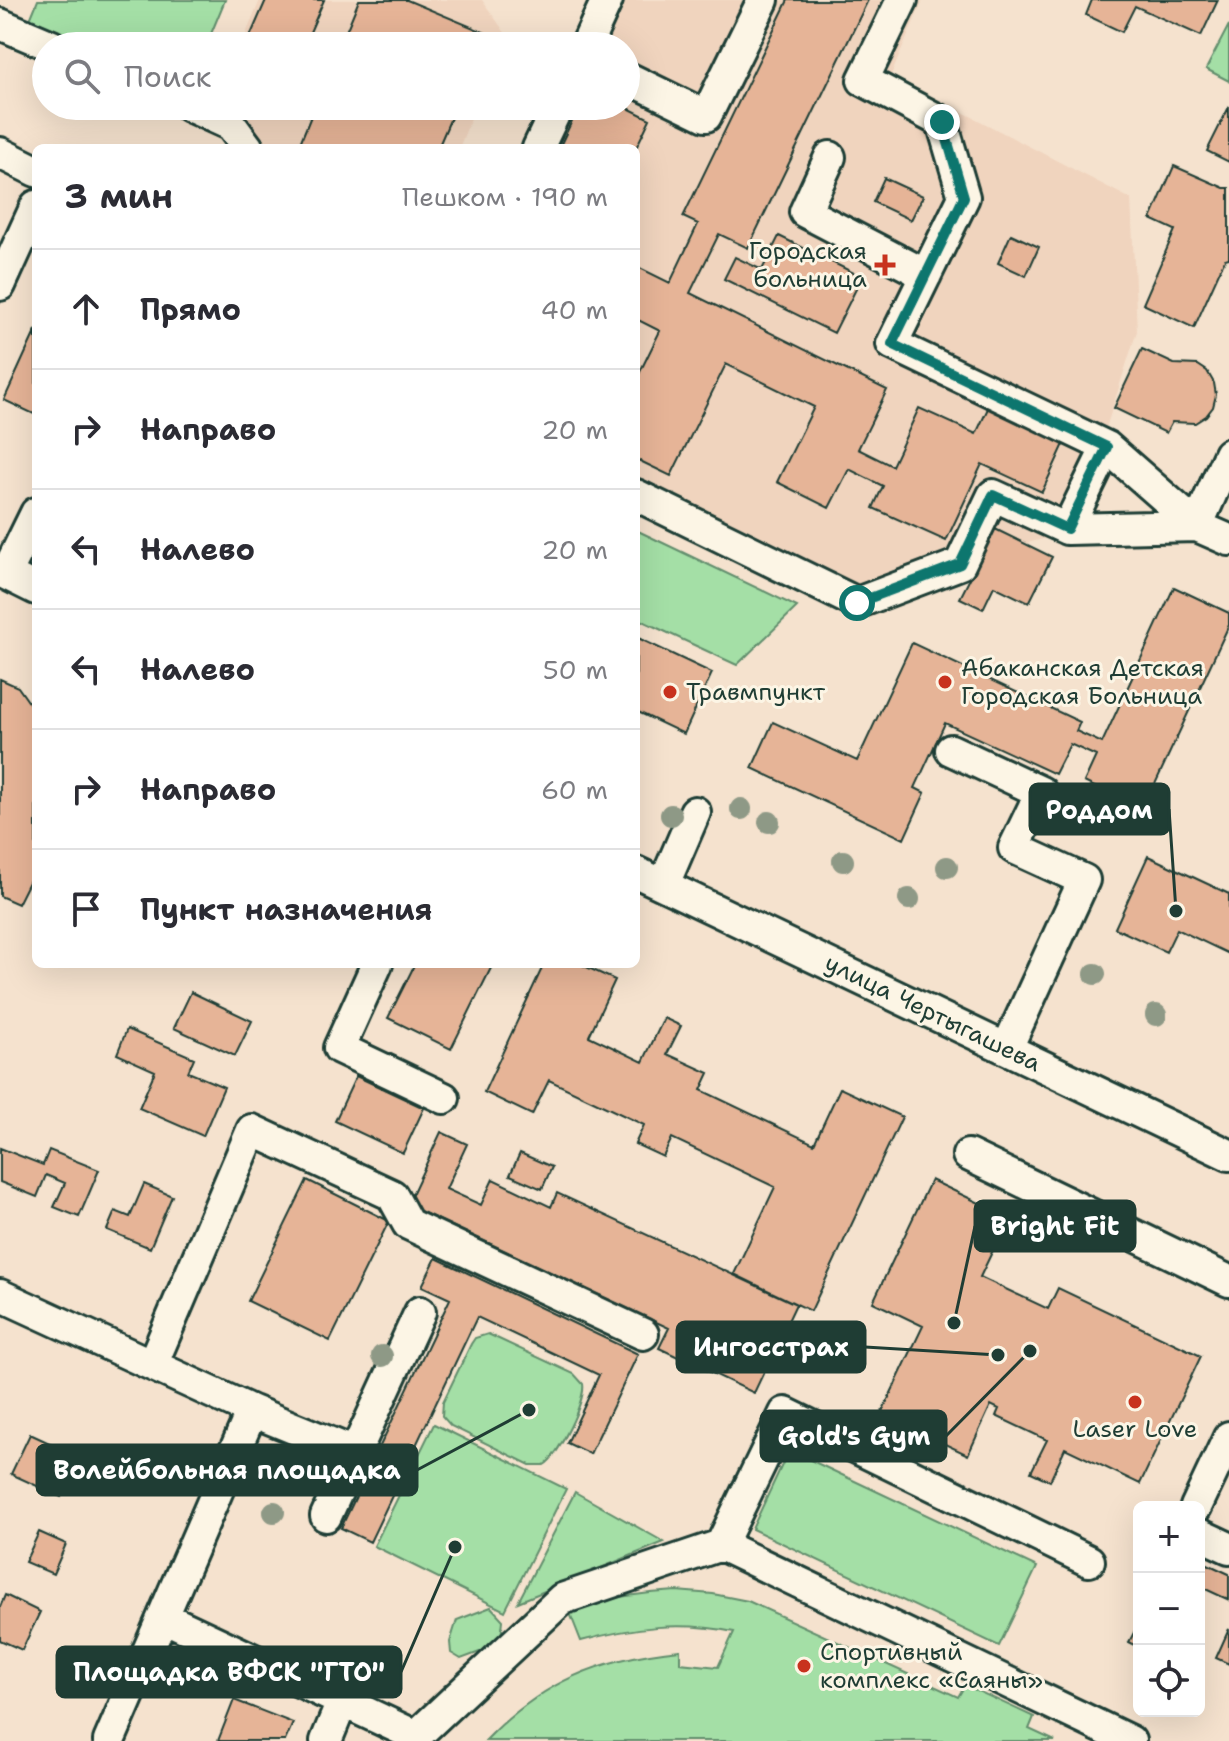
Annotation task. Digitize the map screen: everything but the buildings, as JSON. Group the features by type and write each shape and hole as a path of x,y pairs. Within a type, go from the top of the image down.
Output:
{"street":[{"path":"592,32 607,0"},
{"path":"640,84 706,116 763,0"},
{"path":"902,0 863,80 942,122 964,197 892,344 1107,447 1197,526 1229,540"},
{"path":"0,24 32,38"},
{"path":"220,120 231,125 245,144"},
{"path":"540,144 551,120"},
{"path":"0,153 32,169"},
{"path":"830,157 805,212 926,275"},
{"path":"0,285 32,215"},
{"path":"1067,529 1107,447"},
{"path":"1197,526 1229,454"},
{"path":"640,497 857,603 960,564 993,495 1067,529 1197,526"},
{"path":"32,520 3,573 32,587"},
{"path":"951,750 1041,792 1014,848 1084,880 1007,1048"},
{"path":"664,884 695,812"},
{"name":"улица Чертыгашева","path":"640,874 1229,1155"},
{"path":"375,968 339,1048 444,1098"},
{"path":"152,1365 252,1130 392,1195 408,1224 643,1334"},
{"path":"968,1155 1229,1281"},
{"path":"0,1295 252,1411 355,1453"},
{"path":"326,1516 420,1312"},
{"path":"109,1741 252,1411"},
{"path":"721,1545 785,1413 1089,1561"},
{"path":"1199,1501 1227,1444"},
{"path":"1205,1537 1229,1548"},
{"path":"163,1617 415,1738 562,1599 721,1545 1130,1741"},
{"path":"326,1741 342,1702"}],"shaded area":[{"path":"260,0 482,0 505,32 247,32"},
{"name":"Городская больница","path":"624,0 923,0 891,75 1131,199 1137,331 1105,431 1063,534 819,595 640,506 640,144 561,144 571,120 640,120 640,32 609,32"},
{"path":"212,120 470,120 461,144 230,144 206,134"}],"green space":[{"path":"38,0 225,0 212,32 53,32 29,22"},
{"path":"1229,25 1229,81 1206,69"},
{"path":"640,532 797,607 737,665 640,620"},
{"path":"488,1334 574,1374 583,1384 570,1428 544,1465 530,1465 451,1426 442,1416 443,1402 471,1344 475,1338"},
{"path":"434,1424 566,1489 505,1611 374,1546"},
{"path":"789,1450 1037,1567 999,1646 752,1529"},
{"path":"575,1492 664,1542 518,1602"},
{"name":"Спортивный комплекс «Саяны»","path":"676,1591 748,1601 958,1697 965,1685 1034,1717 1029,1729 1055,1741 485,1741 506,1720 550,1688 623,1659 680,1650 680,1663 718,1667 734,1632 695,1627 657,1627 581,1641 568,1608 622,1596"},
{"path":"491,1607 503,1620 501,1638 485,1650 461,1659 451,1653 450,1642 457,1620"}],"place":[{"name":"Городская больница","path":"885,265"},
{"name":"Абаканская Детская Городская Больница","path":"945,682"},
{"name":"Травмпункт","path":"670,692"},
{"name":"Роддом","path":"1176,911"},
{"name":"Bright Fit","path":"954,1323"},
{"name":"Gold's Gym","path":"1030,1351"},
{"name":"Ингосстрах","path":"998,1355"},
{"name":"Laser Love","path":"1135,1402"},
{"name":"Волейбольная площадка","path":"529,1410"},
{"name":"Площадка ВФСК \"ГТО\"","path":"455,1547"},
{"name":"Спортивный комплекс «Саяны»","path":"804,1666"}],"route":[{"path":"857,603 960,564 993,495 1067,529 1107,447 892,344 964,197 942,122"}]}
